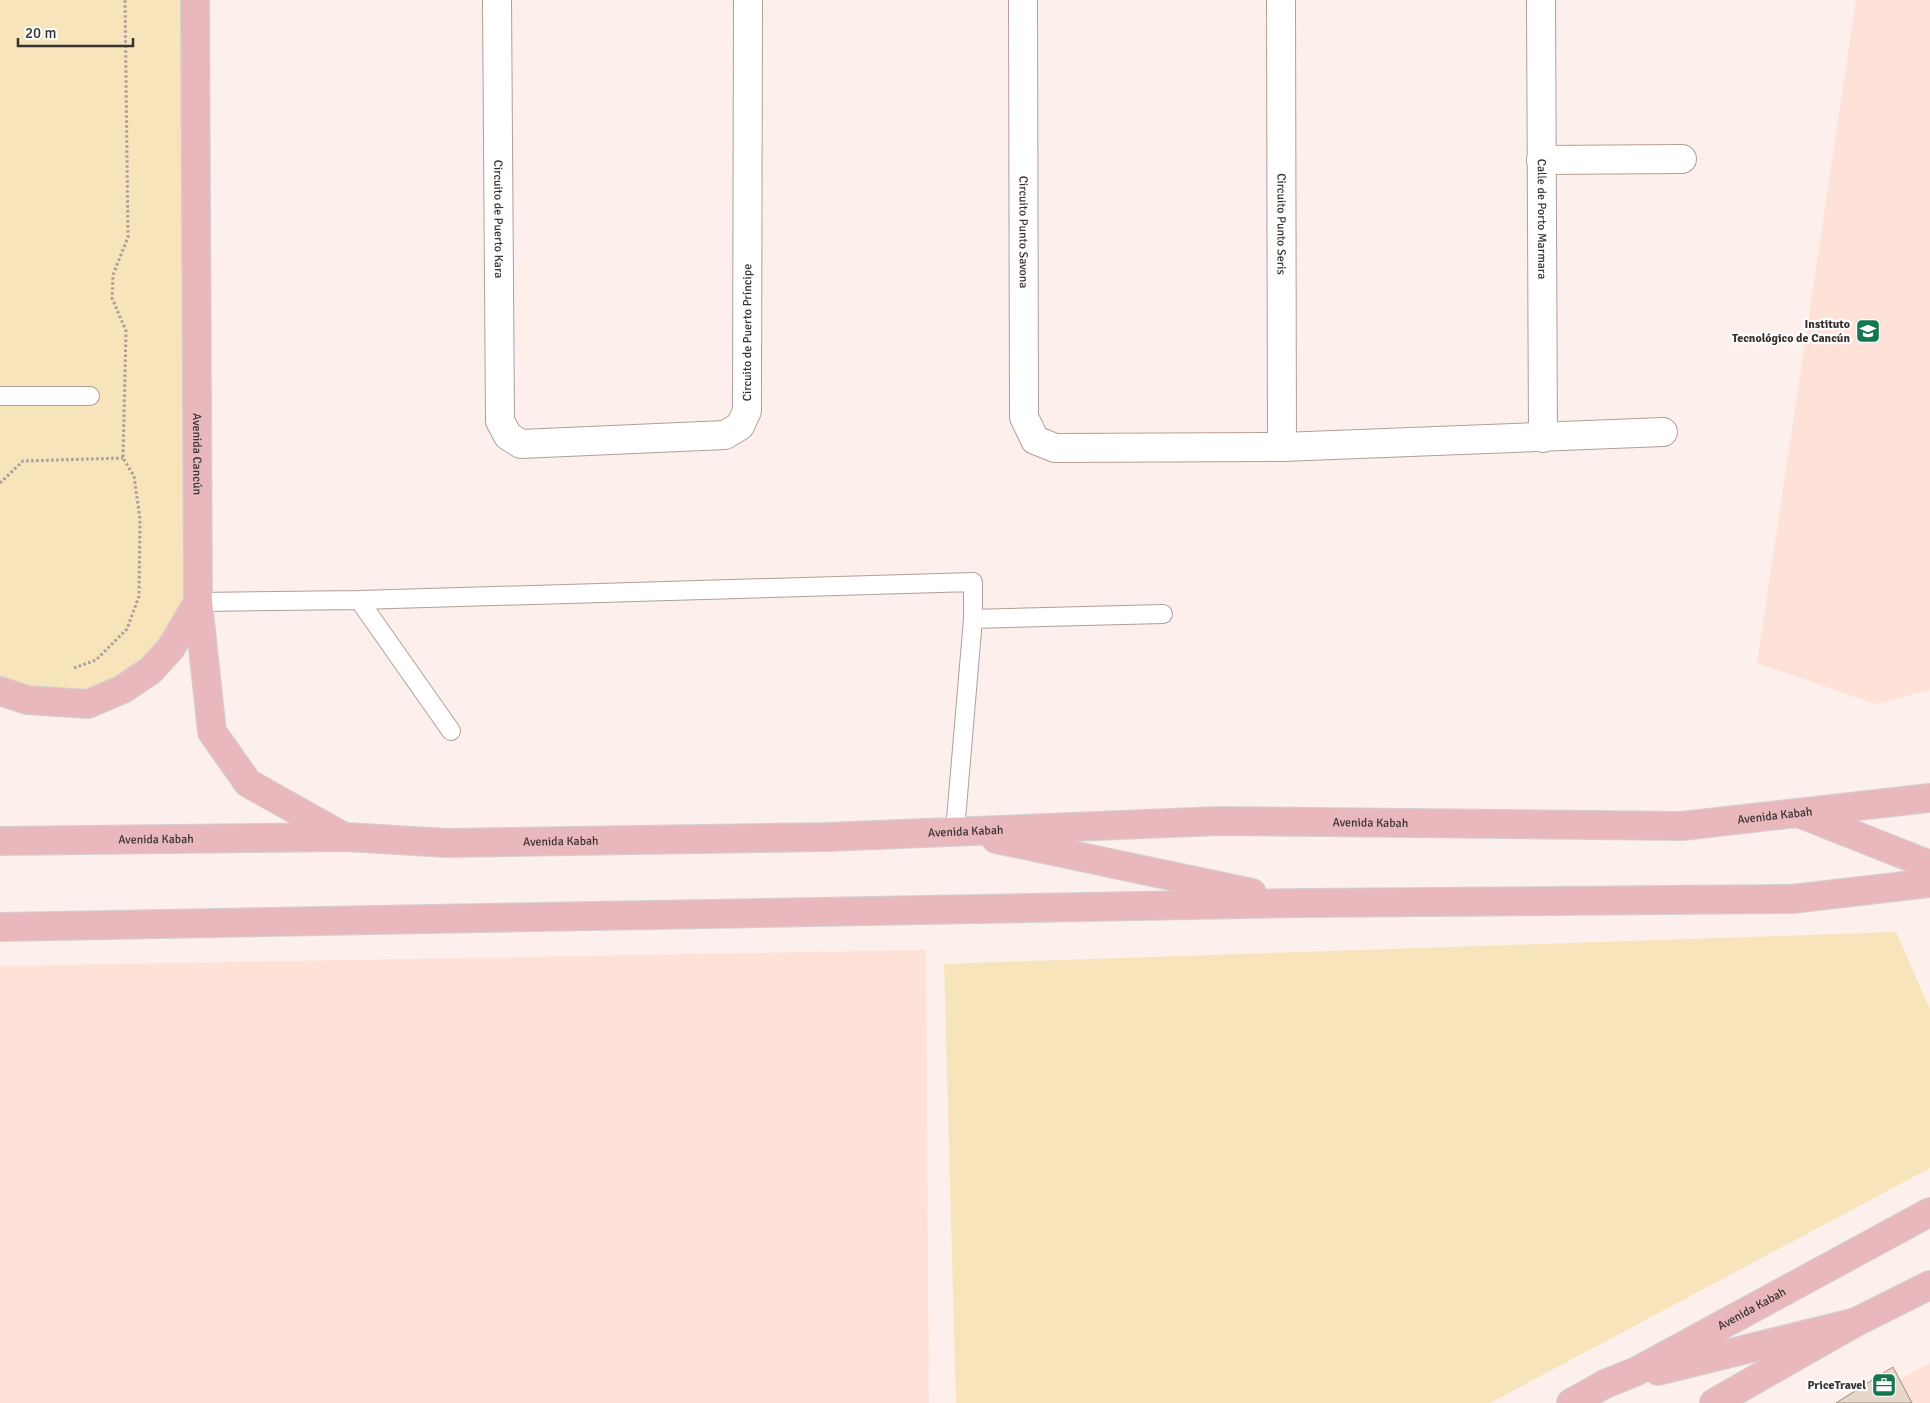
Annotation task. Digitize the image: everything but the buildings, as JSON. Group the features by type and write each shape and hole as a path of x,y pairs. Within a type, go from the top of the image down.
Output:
{"main road":[{"name":"Avenida Cancún","path":"195,0 198,602 212,732 248,783 346,837"},
{"path":"0,691 27,700 88,704 123,689 151,670 171,648 198,602"},
{"name":"Avenida Kabah","path":"0,841 346,837 447,843 826,837 1219,821 1682,826 1930,798"},
{"path":"1799,813 1930,865"},
{"path":"955,831 1300,903"},
{"path":"0,927 1300,903 1792,899 1930,883"},
{"name":"Avenida Kabah","path":"1571,1403 1605,1384 1637,1372 1930,1212"},
{"path":"1714,1403 1856,1322 1930,1284"},
{"path":"1605,1384 1856,1322"}],"street":[{"name":"Circuito de Puerto Kara","path":"497,0 500,421 508,436"},
{"name":"Circuito de Puerto Príncipe","path":"508,436 522,444 531,444 725,435 740,426 747,411 748,0"},
{"name":"Circuito Punto Savona","path":"1023,0 1024,417 1035,440 1055,448 1282,447"},
{"name":"Circuito Punto Seris","path":"1281,0 1282,447"},
{"name":"Calle de Porto Marmara","path":"1541,0 1540,160 1543,438"},
{"path":"1540,160 1682,159"},
{"path":"1282,447 1663,432"}],"lane":[{"path":"0,396 90,396"},
{"path":"198,602 358,600 973,582 973,619 955,831"},
{"path":"358,600 451,731"},
{"path":"973,619 1163,614"}],"path":[{"path":"70,669 96,660 128,629 139,596 140,519 134,476 124,458 126,331 112,298 113,275 128,237 124,0"},
{"path":"0,483 23,461 124,458"}],"shaded area":[{"path":"0,0 189,0 186,622 102,697 0,691"},
{"name":"Instituto Tecnológico de Cancún","path":"1856,0 1930,0 1930,690 1876,704 1757,663"},
{"path":"1896,932 1930,1009 1930,1168 1490,1403 956,1403 944,964"},
{"path":"926,950 929,1403 0,1403 0,966"},
{"path":"1930,1363 1930,1403 1856,1403"}],"place":[{"name":"Instituto Tecnológico de Cancún","path":"1868,331"},
{"name":"PriceTravel","path":"1884,1385"}]}
